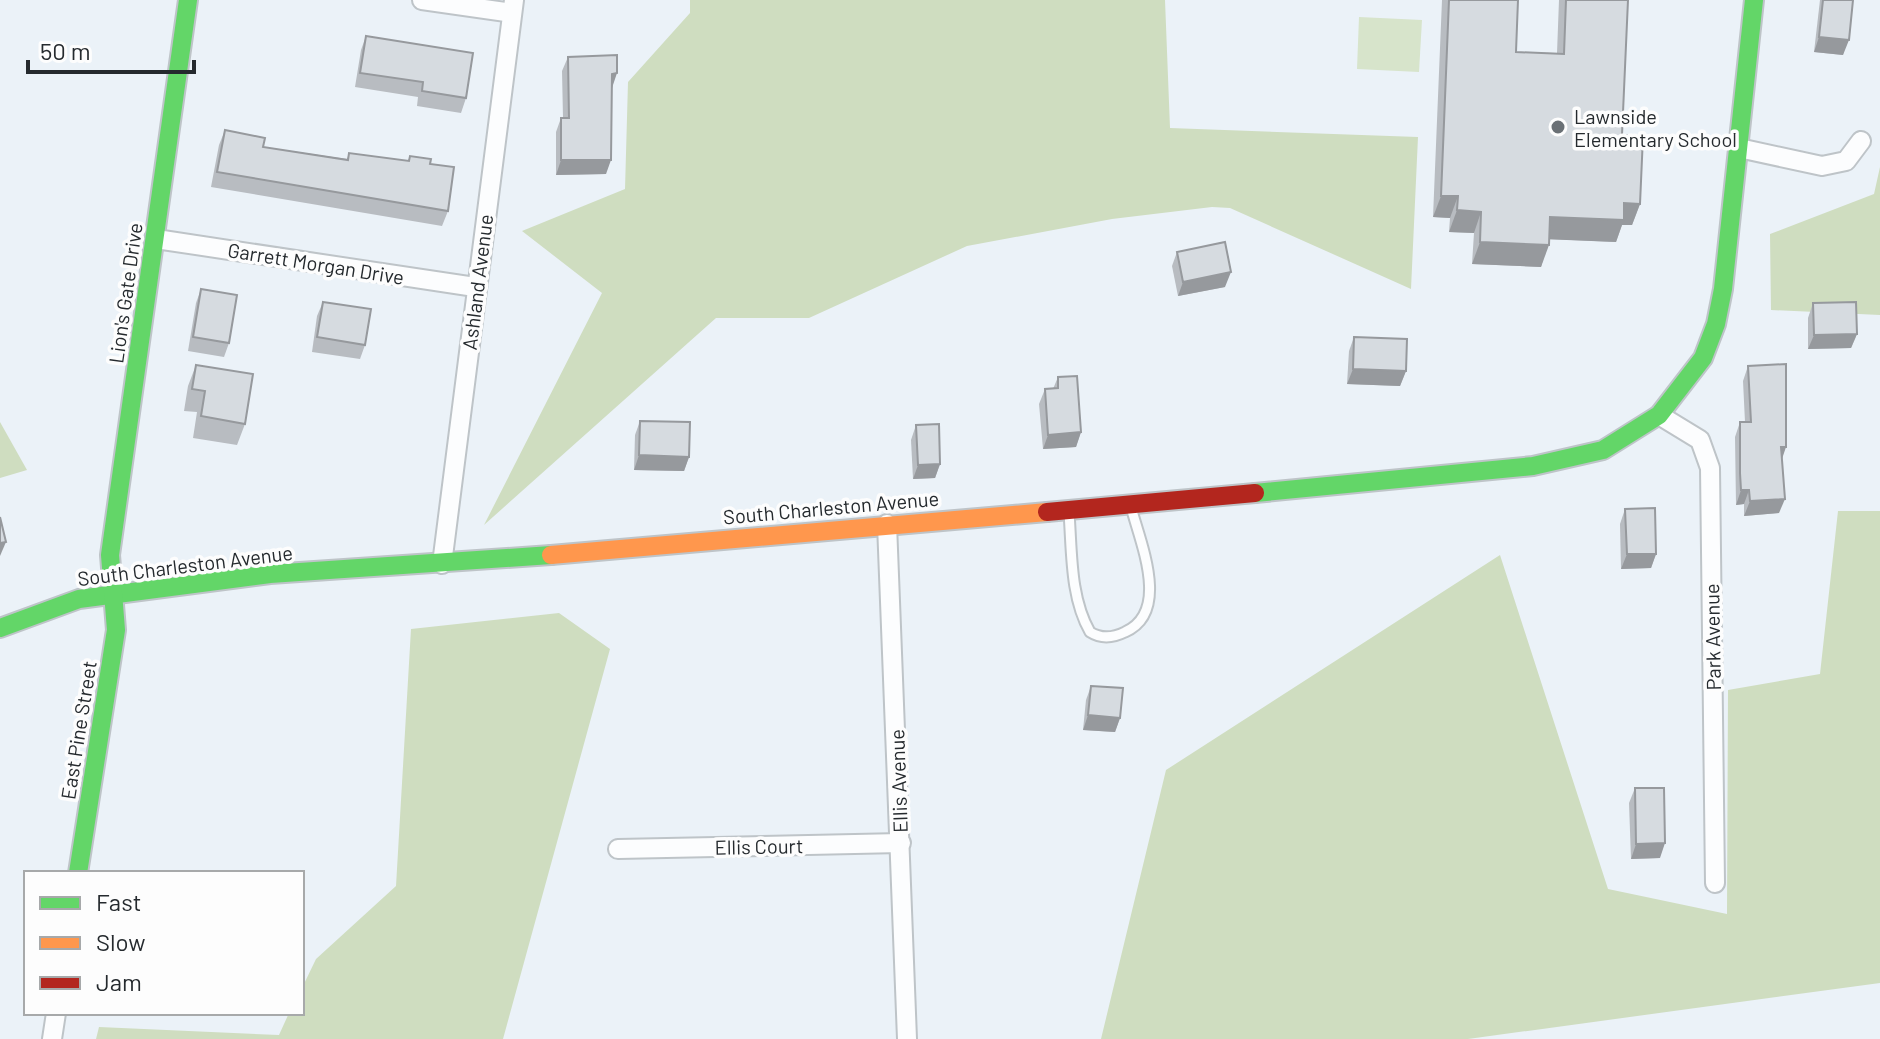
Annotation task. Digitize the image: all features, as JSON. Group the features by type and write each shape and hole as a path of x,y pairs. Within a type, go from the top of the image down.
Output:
{"street":[{"name":"Lion's Gate Drive","path":"113,593 110,555 188,0"},
{"path":"422,0 513,6"},
{"path":"1659,415 1703,358 1716,324 1754,0"},
{"name":"Ashland Avenue","path":"442,564 513,6"},
{"path":"1739,148 1822,166 1846,161 1861,141"},
{"name":"Garrett Morgan Drive","path":"156,239 475,287"},
{"name":"South Charleston Avenue","path":"0,628 79,599 270,574 442,564 1533,466 1603,450 1659,415"},
{"name":"Park Avenue","path":"1659,415 1700,440 1710,468 1715,883"},
{"name":"Ellis Avenue","path":"887,524 907,1039"},
{"name":"East Pine Street","path":"78,871 116,630 113,593"},
{"name":"Ellis Court","path":"618,849 901,843"},
{"path":"52,1039 56,1015"}],"lane":[{"path":"1069,509 1074,581 1083,620 1090,632 1108,637 1128,631 1144,617 1149,603 1149,584 1131,503"}],"green space":[{"path":"690,0 1165,0 1170,128 1418,137 1411,289 1230,208 1212,207 1112,219 967,246 809,318 716,318 484,525 602,293 522,231 625,189 628,82 690,13"},
{"path":"1359,17 1422,20 1419,72 1357,69"},
{"path":"1880,167 1880,315 1771,310 1770,234 1874,194"},
{"path":"0,422 27,470 0,478"},
{"path":"1838,511 1880,511 1880,983 1468,1039 1101,1039 1166,770 1500,555 1608,889 1727,914 1728,690 1820,674"},
{"path":"559,613 610,649 503,1039 96,1039 99,1027 279,1035 288,1015 304,1015 304,984 316,959 396,886 411,629"}],"building":[{"path":"1449,0 1518,0 1516,52 1564,54 1566,0 1628,0 1622,135 1643,136 1640,204 1624,203 1624,220 1550,217 1549,245 1480,242 1481,212 1457,210 1458,196 1441,196"},
{"path":"1823,0 1853,0 1849,40 1819,37"},
{"path":"366,36 473,53 466,98 422,91 423,82 360,73"},
{"path":"617,55 617,73 612,74 611,160 561,160 561,118 569,118 568,57"},
{"path":"225,130 265,138 263,147 348,160 349,153 409,161 410,156 431,159 430,164 454,167 448,211 217,172"},
{"path":"1225,242 1231,272 1183,282 1177,252"},
{"path":"201,289 237,295 229,343 193,337"},
{"path":"323,302 371,309 365,345 317,337"},
{"path":"1856,302 1857,334 1814,335 1813,303"},
{"path":"1354,337 1407,339 1406,371 1353,369"},
{"path":"1786,364 1786,447 1781,447 1785,499 1750,501 1749,490 1741,490 1740,473 1740,422 1751,422 1748,366"},
{"path":"196,365 253,374 245,424 201,416 205,391 192,389"},
{"path":"1077,376 1081,432 1048,435 1045,389 1058,388 1058,377"},
{"path":"640,421 690,422 689,457 639,455"},
{"path":"939,424 940,464 918,465 916,425"},
{"path":"1655,508 1656,554 1627,554 1625,509"},
{"path":"0,517 6,542 0,543"},
{"path":"1091,686 1123,688 1120,718 1088,715"},
{"path":"1635,788 1664,788 1665,843 1636,844"}],"traffic: fast":[{"path":"78,871 116,630 110,555 188,0"},
{"path":"1255,493 1533,466 1603,450 1659,415 1703,358 1716,324 1723,289 1754,0"},
{"path":"0,628 79,599 270,574 551,555"}],"traffic: slow":[{"path":"551,555 1047,512"}],"traffic: jam":[{"path":"1047,512 1255,493"}],"place":[{"name":"Lawnside Elementary School","path":"1558,127"}]}
